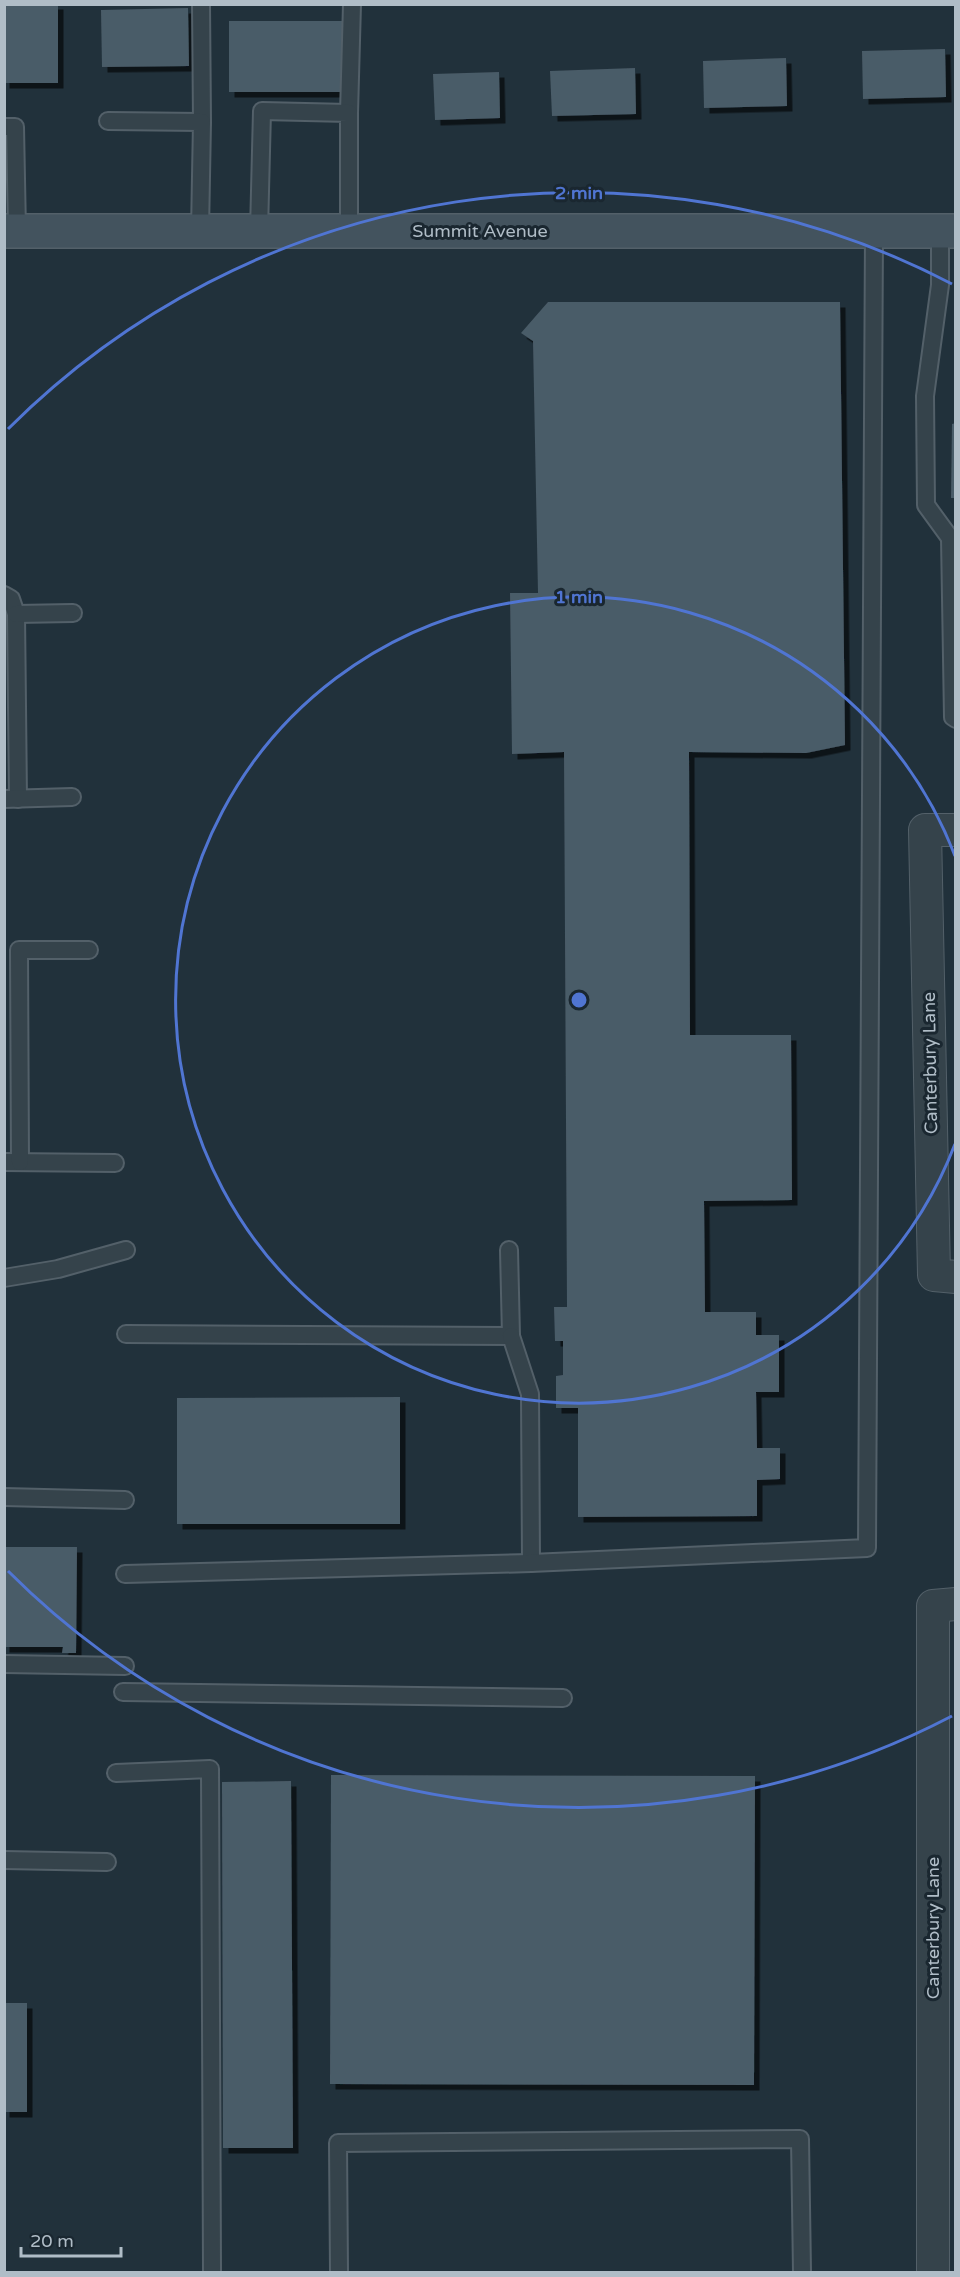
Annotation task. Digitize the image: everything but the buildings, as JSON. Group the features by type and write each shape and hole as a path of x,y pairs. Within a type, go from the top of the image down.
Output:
{"main road":[{"name":"Summit Avenue","path":"11,231 948,231"}],"street":[{"name":"Canterbury Lane","path":"940,830 934,1275 956,1277"},
{"name":"Canterbury Lane","path":"933,2272 933,1606 956,1604"}],"lane":[{"path":"200,231 201,4"},
{"path":"349,231 352,4"},
{"path":"259,231 262,111 349,113"},
{"path":"108,121 202,122"},
{"path":"4,127 15,127 11,231"},
{"path":"948,231 925,396 926,505 950,538 953,717 956,719"},
{"path":"124,1574 531,1563 867,1548 874,232"},
{"path":"4,595 11,599 16,614 11,799 72,797"},
{"path":"16,614 73,613"},
{"path":"89,950 12,950 12,1162 115,1163"},
{"path":"4,1278 58,1269 126,1250"},
{"path":"509,1250 511,1336 530,1394 531,1563"},
{"path":"126,1334 511,1336"},
{"path":"4,1497 125,1500"},
{"path":"4,1664 125,1666"},
{"path":"123,1692 563,1698"},
{"path":"116,1773 210,1769 212,2272"},
{"path":"4,1860 107,1862"},
{"path":"339,2272 338,2143 800,2139 802,2272"}]}
